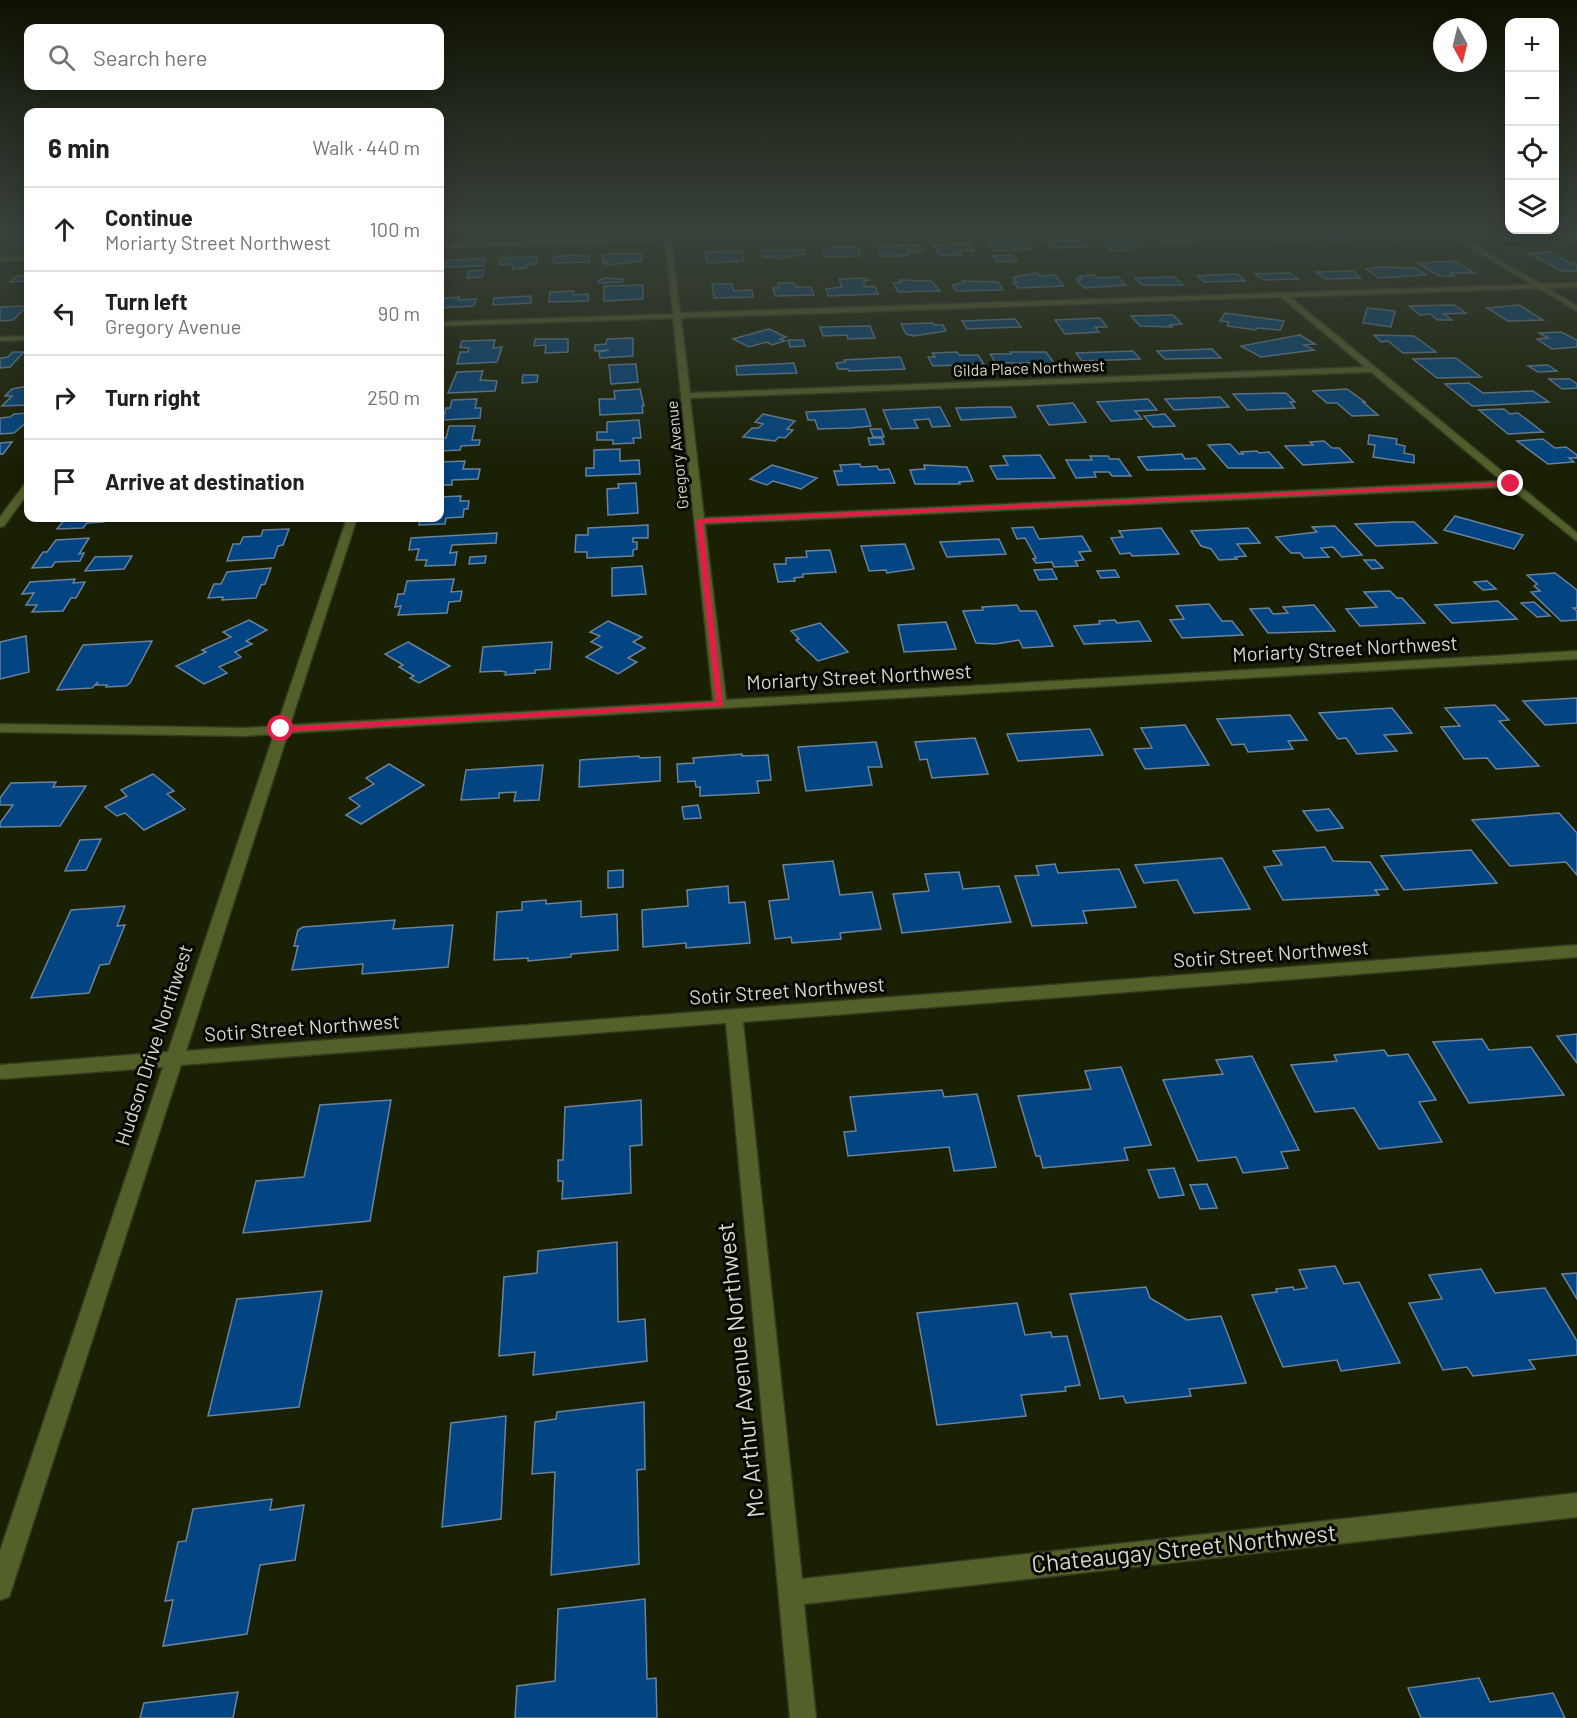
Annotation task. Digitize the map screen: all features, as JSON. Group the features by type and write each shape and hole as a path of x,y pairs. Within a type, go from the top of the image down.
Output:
{"street":[{"name":"Gregory Avenue","path":"675,308 720,704"},
{"path":"444,324 902,308"},
{"path":"1299,308 1577,538"},
{"path":"0,339 24,338"},
{"name":"Gilda Place Northwest","path":"686,396 1373,369"},
{"path":"699,521 1511,484"},
{"path":"0,524 24,492"},
{"name":"Hudson Drive Northwest","path":"0,1588 351,522"},
{"name":"Moriarty Street Northwest","path":"0,728 244,732 1577,655"},
{"name":"Sotir Street Northwest","path":"0,1072 1577,951"},
{"name":"Mc Arthur Avenue Northwest","path":"734,1016 803,1718"},
{"name":"Chateaugay Street Northwest","path":"790,1593 1577,1505"}],"building":[{"path":"0,308 24,308 13,320 0,321"},
{"path":"1367,308 1395,311 1391,327 1363,323"},
{"path":"1412,308 1459,308 1466,313 1444,314 1452,320 1438,320 1430,314 1420,315"},
{"path":"1487,308 1524,308 1543,320 1508,321"},
{"path":"1225,313 1284,321 1280,330 1257,328 1256,330 1227,326 1229,322 1220,321"},
{"path":"1173,315 1182,324 1170,325 1172,327 1140,326 1131,316"},
{"path":"1100,318 1107,327 1095,327 1099,332 1065,334 1055,320"},
{"path":"1015,319 1021,327 967,329 962,321"},
{"path":"901,324 943,325 946,331 914,336 906,334"},
{"path":"870,326 875,338 848,339 847,335 823,336 820,327"},
{"path":"769,329 786,337 780,339 785,341 772,345 767,342 749,347 733,339"},
{"path":"1561,332 1577,340 1577,347 1552,349 1537,339 1548,338 1539,333"},
{"path":"1300,335 1315,344 1304,345 1314,350 1261,357 1241,346"},
{"path":"1374,335 1414,336 1436,352 1403,353 1388,341 1381,342"},
{"path":"633,338 633,356 600,358 599,352 609,350 595,351 595,345 606,344 607,339"},
{"path":"535,339 568,339 568,352 545,353 546,345 534,346"},
{"path":"495,340 493,348 502,347 497,362 457,364 460,352 468,352 469,348 460,347 462,341"},
{"path":"788,340 803,340 805,346 790,347"},
{"path":"1212,349 1221,358 1165,359 1157,351"},
{"path":"1133,351 1140,359 1082,361 1076,353"},
{"path":"13,352 24,352 10,367 0,368 0,358 8,357"},
{"path":"957,352 959,355 978,355 984,364 933,366 928,357 935,357 932,353"},
{"path":"1010,352 1046,352 1054,363 996,363 990,354 1011,354"},
{"path":"900,357 905,369 849,371 838,369 836,363 845,362 844,360"},
{"path":"1456,358 1481,377 1437,378 1413,359"},
{"path":"794,363 797,373 737,375 736,366"},
{"path":"636,364 638,382 611,384 609,365"},
{"path":"1548,365 1557,371 1538,372 1528,366"},
{"path":"483,371 480,380 497,381 495,391 448,393 457,372"},
{"path":"523,375 538,375 537,382 522,383"},
{"path":"1549,379 1570,379 1577,384 1577,388 1562,389"},
{"path":"1469,383 1483,393 1533,391 1549,402 1472,406 1445,384"},
{"path":"24,387 24,405 2,406 12,396 5,396 12,389"},
{"path":"640,389 644,406 642,406 643,413 600,415 599,399 615,399 614,391"},
{"path":"1347,389 1378,415 1352,416 1337,403 1327,403 1313,391"},
{"path":"1286,393 1295,402 1290,402 1295,408 1247,410 1233,394"},
{"path":"1220,397 1229,407 1174,410 1165,399"},
{"path":"477,399 475,408 481,408 480,418 444,420 446,408 450,408 452,400"},
{"path":"1148,399 1157,410 1135,411 1142,419 1111,421 1097,402"},
{"path":"1073,403 1086,422 1049,425 1037,406"},
{"path":"940,407 950,426 932,427 929,419 914,420 918,428 891,429 883,410"},
{"path":"1011,407 1016,417 961,420 956,408"},
{"path":"865,409 871,426 850,428 818,429 815,420 808,420 806,412"},
{"path":"1504,409 1510,414 1518,413 1543,432 1508,434 1479,410"},
{"path":"24,413 24,424 14,433 0,434 0,418"},
{"path":"763,414 795,421 787,429 793,430 785,438 779,437 775,441 743,437 752,428 758,428 763,424 755,422"},
{"path":"1165,414 1175,426 1153,427 1144,416"},
{"path":"639,420 641,438 633,438 634,443 613,444 613,440 597,440 597,432 607,432 607,422"},
{"path":"449,426 475,426 472,440 480,440 479,445 461,446 460,450 444,451 444,438"},
{"path":"870,429 881,429 884,437 873,437"},
{"path":"1369,435 1397,439 1396,444 1405,446 1404,453 1414,455 1414,463 1373,457 1375,445 1368,444"},
{"path":"868,438 882,438 884,444 870,445"},
{"path":"1543,439 1555,448 1566,447 1577,455 1577,458 1569,458 1574,462 1548,464 1517,441"},
{"path":"1324,441 1332,448 1339,448 1353,462 1303,465 1285,446 1313,445 1310,442"},
{"path":"12,442 3,454 0,454 0,443"},
{"path":"1230,444 1239,454 1243,454 1241,452 1269,452 1283,468 1228,468 1208,445"},
{"path":"620,449 620,461 639,460 640,474 586,476 586,468 594,468 594,450"},
{"path":"1182,454 1185,459 1196,458 1205,469 1147,470 1138,457"},
{"path":"1040,455 1055,478 997,479 990,466 1008,465 1003,456"},
{"path":"1090,456 1108,456 1110,459 1119,459 1131,476 1112,476 1109,472 1094,472 1096,477 1076,478 1066,460 1092,460"},
{"path":"465,461 463,469 480,469 478,479 452,480 452,485 444,485 444,462"},
{"path":"860,464 861,467 877,466 879,470 889,469 895,483 838,485 834,471 842,471 840,465"},
{"path":"772,465 817,478 801,489 773,481 767,485 750,479"},
{"path":"924,465 967,467 973,481 959,482 960,484 915,484 910,470 925,469"},
{"path":"636,483 638,513 608,515 607,489 619,488 618,484"},
{"path":"461,496 460,501 469,501 468,509 464,509 463,517 446,518 445,524 419,525 420,522 444,522 444,497"},
{"path":"1455,516 1523,535 1514,549 1444,530"},
{"path":"63,522 104,522 87,523 83,528 57,529"},
{"path":"1414,522 1437,543 1376,546 1355,524"},
{"path":"648,525 648,538 633,538 633,542 637,542 637,549 633,550 633,556 587,558 587,552 575,552 576,535 588,535 588,528"},
{"path":"1335,526 1362,555 1342,557 1333,547 1321,548 1329,557 1304,558 1300,553 1291,553 1276,537 1317,532 1312,527"},
{"path":"1033,527 1039,539 1082,536 1091,551 1079,552 1084,560 1075,561 1078,566 1054,567 1052,562 1036,563 1033,559 1036,558 1025,538 1017,539 1012,528"},
{"path":"1161,528 1179,554 1132,556 1130,553 1120,554 1111,538 1123,537 1119,531"},
{"path":"1248,528 1260,543 1237,544 1246,556 1219,560 1211,549 1201,546 1191,531"},
{"path":"289,529 283,545 278,546 274,558 227,561 233,544 240,544 243,537 261,536 263,530"},
{"path":"497,533 496,543 452,545 450,553 457,552 455,565 425,566 427,560 416,560 419,549 409,550 411,538"},
{"path":"89,538 79,554 84,553 80,561 55,562 52,567 32,568 43,552 47,552 56,540"},
{"path":"999,539 1006,554 947,557 940,542"},
{"path":"905,544 914,569 887,573 886,570 869,571 861,546"},
{"path":"830,550 836,572 803,574 803,577 794,578 795,581 778,582 774,564 786,564 786,558 807,557 806,551"},
{"path":"132,556 124,569 85,571 95,557"},
{"path":"486,556 485,563 469,564 470,557"},
{"path":"1364,560 1375,560 1383,568 1372,569"},
{"path":"642,566 646,594 612,596 612,568"},
{"path":"271,568 256,598 222,600 223,597 208,598 214,584 221,584 227,572"},
{"path":"1052,569 1057,579 1039,580 1034,570"},
{"path":"1115,570 1119,577 1101,578 1097,571"},
{"path":"1555,573 1577,590 1577,608 1573,608 1577,611 1577,620 1561,621 1531,592 1540,591 1534,586 1537,584 1527,575"},
{"path":"75,579 73,583 85,582 76,598 71,598 63,611 32,612 37,605 26,605 34,593 22,594 30,582"},
{"path":"454,579 451,592 462,591 460,601 449,602 447,613 398,615 401,606 395,607 398,594 404,594 407,581"},
{"path":"1487,581 1496,589 1483,590 1474,582"},
{"path":"1390,591 1397,598 1402,598 1425,623 1360,626 1346,609 1377,607 1364,592"},
{"path":"1498,601 1517,619 1452,623 1435,605"},
{"path":"1534,602 1550,616 1537,617 1521,603"},
{"path":"1209,604 1222,621 1232,621 1243,635 1182,638 1170,620 1184,619 1176,606"},
{"path":"1017,605 1020,611 1036,611 1053,646 1023,648 1019,640 996,644 976,643 963,611 983,610 982,607"},
{"path":"1314,605 1335,631 1268,633 1250,609 1269,608 1273,614 1288,613 1283,607"},
{"path":"249,620 267,630 246,641 252,644 235,652 241,657 219,667 227,673 204,684 176,666 206,652 202,650 231,637 223,632"},
{"path":"1115,620 1117,623 1139,621 1151,641 1084,644 1074,626"},
{"path":"608,621 642,637 633,642 645,648 628,658 637,662 618,674 586,657 602,647 591,642 600,636 590,632"},
{"path":"946,622 956,649 904,652 898,625"},
{"path":"820,623 848,652 818,661 796,640 799,639 791,631"},
{"path":"26,636 29,672 0,679 0,642"},
{"path":"152,641 130,683 126,686 106,687 107,685 96,685 98,682 92,688 57,690 83,645"},
{"path":"408,642 450,666 419,683 410,678 414,676 399,667 403,665 385,654"},
{"path":"552,642 550,669 535,670 535,673 505,675 506,672 500,671 480,672 483,647"},
{"path":"1577,698 1577,723 1545,725 1523,701"},
{"path":"1495,705 1509,720 1499,721 1539,766 1496,769 1487,758 1464,759 1441,727 1460,726 1445,708"},
{"path":"1392,708 1412,733 1384,735 1397,751 1357,754 1346,738 1338,739 1319,713"},
{"path":"1290,715 1307,740 1288,741 1293,749 1248,752 1244,744 1232,745 1217,719"},
{"path":"1185,725 1209,765 1145,769 1134,749 1152,748 1141,728"},
{"path":"1090,729 1103,755 1018,761 1007,734"},
{"path":"975,738 988,774 932,778 927,759 920,760 915,742"},
{"path":"876,742 882,767 868,767 872,785 806,791 798,747"},
{"path":"742,754 742,756 768,755 771,780 757,781 759,793 700,796 700,787 696,787 695,781 678,782 677,764 694,763 693,758"},
{"path":"639,756 640,758 660,757 660,781 579,787 580,760"},
{"path":"389,764 424,785 361,824 346,815 360,806 349,798 374,784 366,778"},
{"path":"543,765 539,800 514,801 516,792 499,793 499,798 461,800 466,770"},
{"path":"153,774 174,791 167,794 185,809 144,830 125,813 117,816 105,807 127,796 121,790"},
{"path":"56,782 53,787 86,786 60,826 0,827 0,823 13,805 0,805 0,798 11,783"},
{"path":"698,805 701,818 684,819 682,807"},
{"path":"1329,809 1343,828 1317,831 1303,811"},
{"path":"1559,813 1577,833 1577,875 1566,862 1510,866 1472,820"},
{"path":"101,839 86,870 65,871 80,840"},
{"path":"1325,847 1333,861 1370,862 1388,889 1375,890 1379,895 1283,900 1264,867 1282,865 1273,851"},
{"path":"1471,850 1497,883 1404,890 1381,856"},
{"path":"1222,858 1250,909 1194,913 1177,880 1144,883 1135,865"},
{"path":"833,861 840,895 872,892 881,929 840,933 841,939 792,943 791,937 775,939 769,901 789,899 783,865"},
{"path":"1055,864 1058,873 1119,869 1136,907 1083,911 1087,923 1032,926 1015,876 1039,875 1036,866"},
{"path":"623,870 623,887 608,888 608,871"},
{"path":"959,872 963,889 999,886 1011,922 902,933 893,894 929,891 925,874"},
{"path":"728,886 729,903 745,902 750,943 686,948 686,943 643,947 642,910 688,906 687,890"},
{"path":"546,900 546,904 581,901 581,917 617,914 618,950 528,961 528,958 494,960 497,912 522,910 522,902"},
{"path":"125,906 117,926 125,925 109,964 100,965 89,993 31,998 71,910"},
{"path":"395,920 393,929 453,925 448,967 362,974 363,964 292,970 298,946 294,946 298,930 303,927"},
{"path":"1577,1034 1577,1063 1557,1036"},
{"path":"1482,1039 1489,1050 1531,1047 1564,1095 1469,1103 1433,1042"},
{"path":"1384,1050 1388,1056 1408,1054 1436,1100 1419,1102 1442,1142 1379,1149 1354,1108 1315,1112 1291,1065 1337,1061 1334,1055"},
{"path":"1252,1056 1299,1150 1281,1152 1288,1168 1243,1173 1236,1157 1198,1161 1163,1080 1223,1074 1216,1060"},
{"path":"1121,1067 1151,1145 1124,1148 1128,1160 1043,1168 1040,1156 1036,1156 1018,1096 1091,1089 1085,1071"},
{"path":"942,1090 944,1097 977,1094 996,1167 954,1171 949,1147 848,1156 844,1132 856,1131 850,1097"},
{"path":"391,1100 370,1221 243,1233 256,1181 304,1177 320,1105"},
{"path":"641,1100 642,1145 630,1146 631,1193 562,1199 563,1181 558,1181 558,1160 563,1160 565,1107"},
{"path":"1174,1168 1184,1195 1159,1198 1148,1170"},
{"path":"1207,1184 1217,1208 1200,1209 1190,1185"},
{"path":"617,1242 618,1322 645,1319 647,1361 533,1375 535,1352 499,1356 504,1277 537,1273 538,1251"},
{"path":"1335,1266 1344,1284 1359,1282 1400,1363 1341,1371 1337,1360 1283,1367 1252,1295 1277,1292 1276,1289 1307,1288 1299,1270"},
{"path":"1481,1269 1495,1293 1545,1288 1577,1341 1577,1355 1529,1360 1535,1369 1473,1376 1467,1367 1443,1370 1409,1303 1442,1299 1429,1275"},
{"path":"1577,1273 1577,1299 1562,1274"},
{"path":"1146,1287 1150,1298 1187,1320 1221,1316 1246,1383 1189,1389 1191,1396 1126,1403 1123,1396 1100,1399 1070,1294"},
{"path":"322,1291 299,1407 208,1416 237,1299"},
{"path":"1017,1303 1025,1335 1051,1332 1052,1337 1067,1336 1080,1385 1065,1387 1066,1391 1021,1395 1026,1416 937,1425 917,1313"},
{"path":"644,1402 645,1469 637,1470 639,1564 551,1575 555,1472 532,1474 535,1422 556,1419 557,1412"},
{"path":"506,1416 501,1519 442,1527 451,1423"},
{"path":"272,1499 270,1510 304,1505 295,1560 260,1565 247,1634 163,1646 173,1600 165,1601 178,1542 186,1541 193,1509"},
{"path":"645,1599 647,1679 656,1678 657,1718 515,1718 517,1686 555,1681 558,1609"},
{"path":"1479,1678 1490,1702 1553,1693 1565,1718 1421,1718 1408,1688"},
{"path":"238,1692 233,1718 140,1718 144,1703"}],"route":[{"path":"281,729 720,704 699,521 1511,484"}]}
